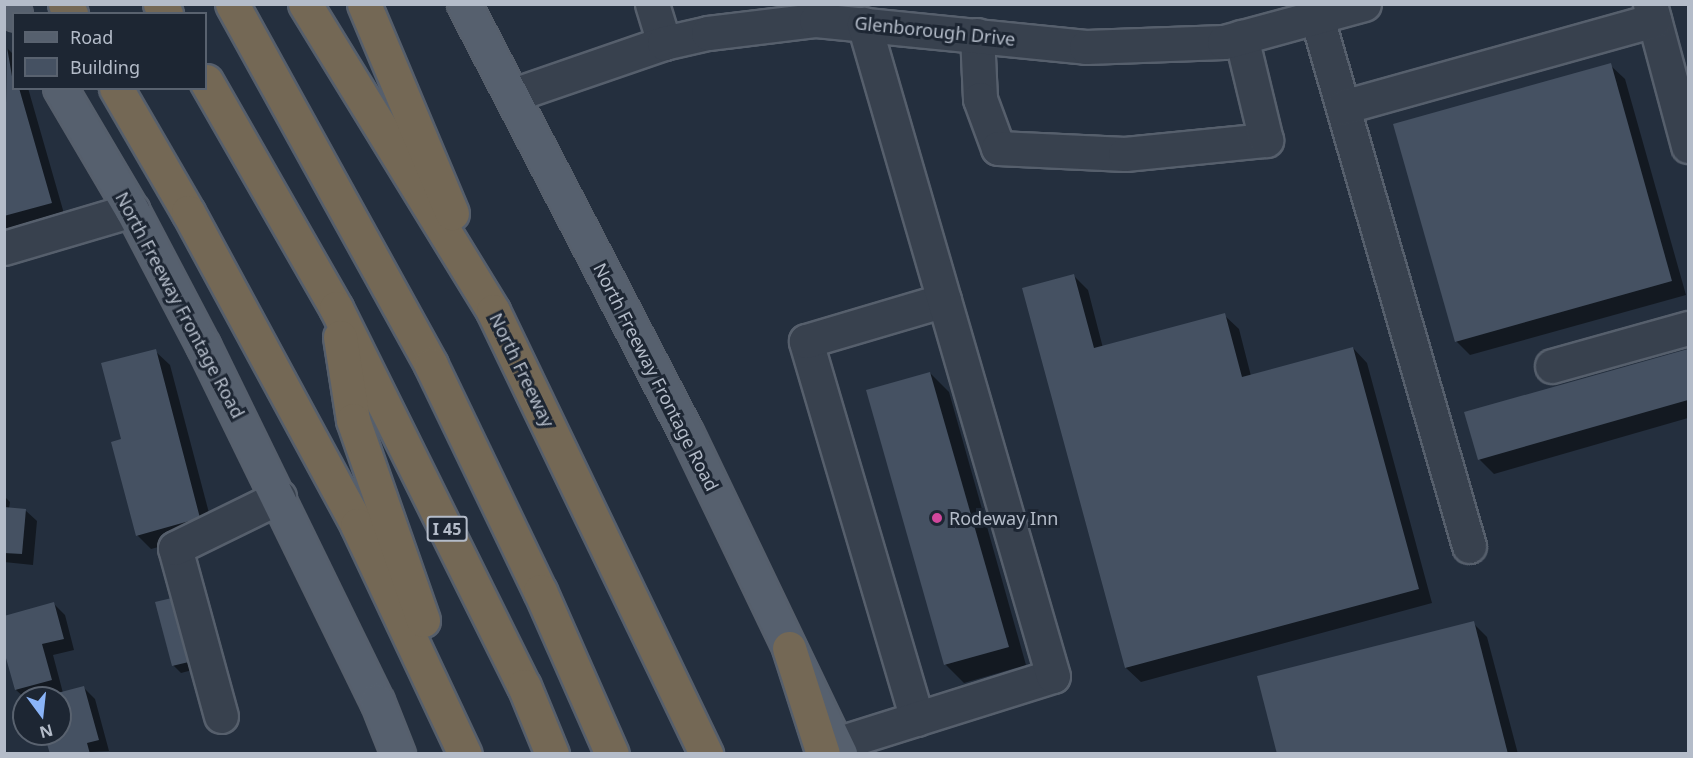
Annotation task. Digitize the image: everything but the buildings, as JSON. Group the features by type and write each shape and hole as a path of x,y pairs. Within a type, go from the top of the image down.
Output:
{"highway":[{"path":"232,4 431,365 540,591 612,753"},
{"name":"North Freeway","path":"305,4 493,312 706,753"},
{"path":"364,4 493,312"},
{"name":"I 45","path":"207,83 336,308 524,686 552,753"},
{"path":"117,90 211,254 357,525 467,753"},
{"path":"336,308 353,420 467,753"},
{"path":"789,648 833,750"}],"main road":[{"name":"North Freeway Frontage Road","path":"464,4 686,432 789,648"},
{"name":"North Freeway Frontage Road","path":"61,90 132,210 279,497 398,753"}],"street":[{"path":"652,4 664,43"},
{"name":"Glenborough Drive","path":"513,95 742,16 864,24 938,18 977,35 1086,47 1224,42 1315,11 1364,4"},
{"path":"1315,11 1469,546"},
{"path":"1343,107 1652,12 1689,146"},
{"path":"833,750 917,719 1053,676 864,24"},
{"path":"977,35 980,99 998,148 1125,153 1266,140 1241,37"},
{"path":"4,249 132,210"},
{"path":"917,719 806,341 944,300"},
{"path":"1552,366 1689,328"},
{"path":"221,716 175,548 279,497"}],"place":[{"name":"Rodeway Inn","path":"937,518"}]}
